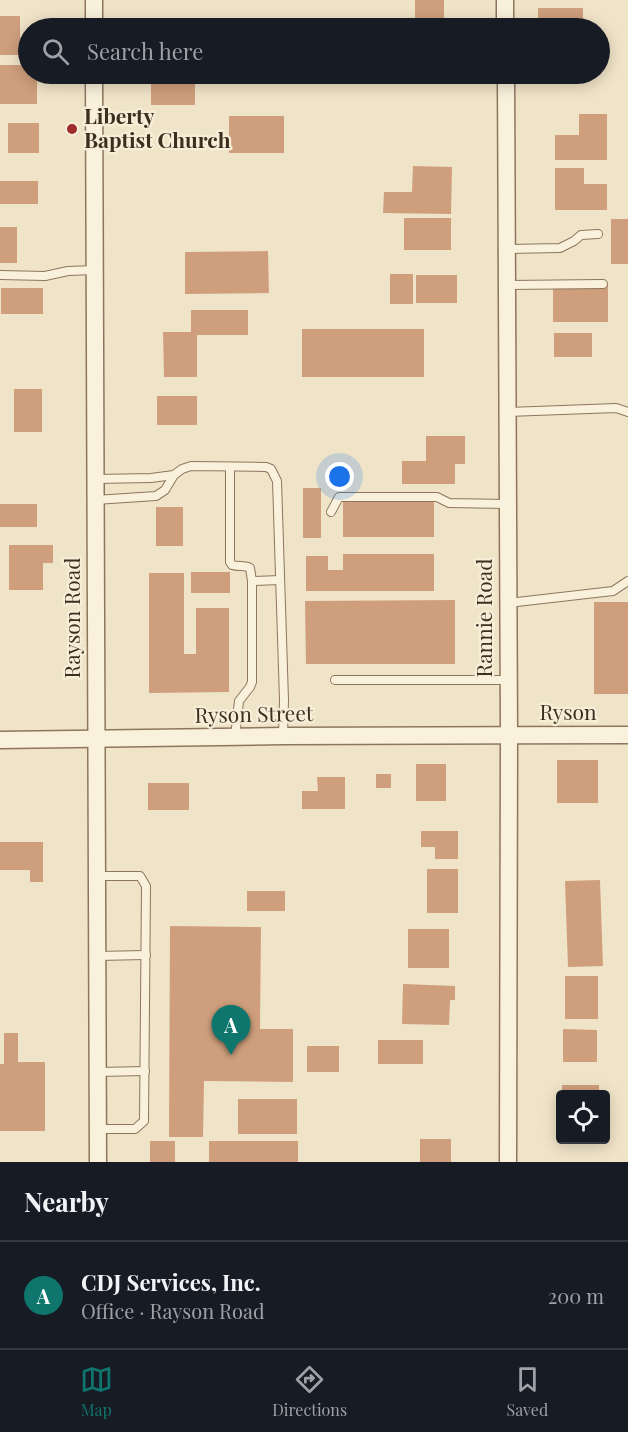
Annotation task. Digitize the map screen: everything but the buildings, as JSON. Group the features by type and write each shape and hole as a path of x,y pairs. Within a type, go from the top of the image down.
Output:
{"street":[{"path":"94,0 94,18"},
{"path":"505,0 506,18"},
{"name":"Rayson Road","path":"94,84 98,1162"},
{"name":"Rannie Road","path":"506,84 508,1162"},
{"name":"Ryson Street","path":"0,740 508,735"},
{"name":"Ryson","path":"508,735 628,735"}],"lane":[{"path":"506,249 560,248 581,235 598,234"},
{"path":"0,275 45,276 68,271 95,270"},
{"path":"506,285 603,284"},
{"path":"507,412 616,408 628,412"},
{"path":"95,500 156,496 165,490 174,475 191,466 272,469 277,482 284,700 283,736"},
{"path":"230,467 230,562 232,565 250,567 252,581 252,682 239,701 235,738"},
{"path":"95,479 151,478 174,475"},
{"path":"331,512 339,497 437,497 449,503 507,504"},
{"path":"252,581 280,580"},
{"path":"508,603 613,591 628,581"},
{"path":"335,680 508,680"},
{"path":"97,876 140,876 146,886 144,1121 135,1129 98,1129"},
{"path":"97,956 146,955"},
{"path":"98,1072 145,1071"}],"place":[{"name":"Liberty Baptist Church","path":"72,129"},
{"name":"CDJ Services, Inc.","path":"231,1055"}]}
